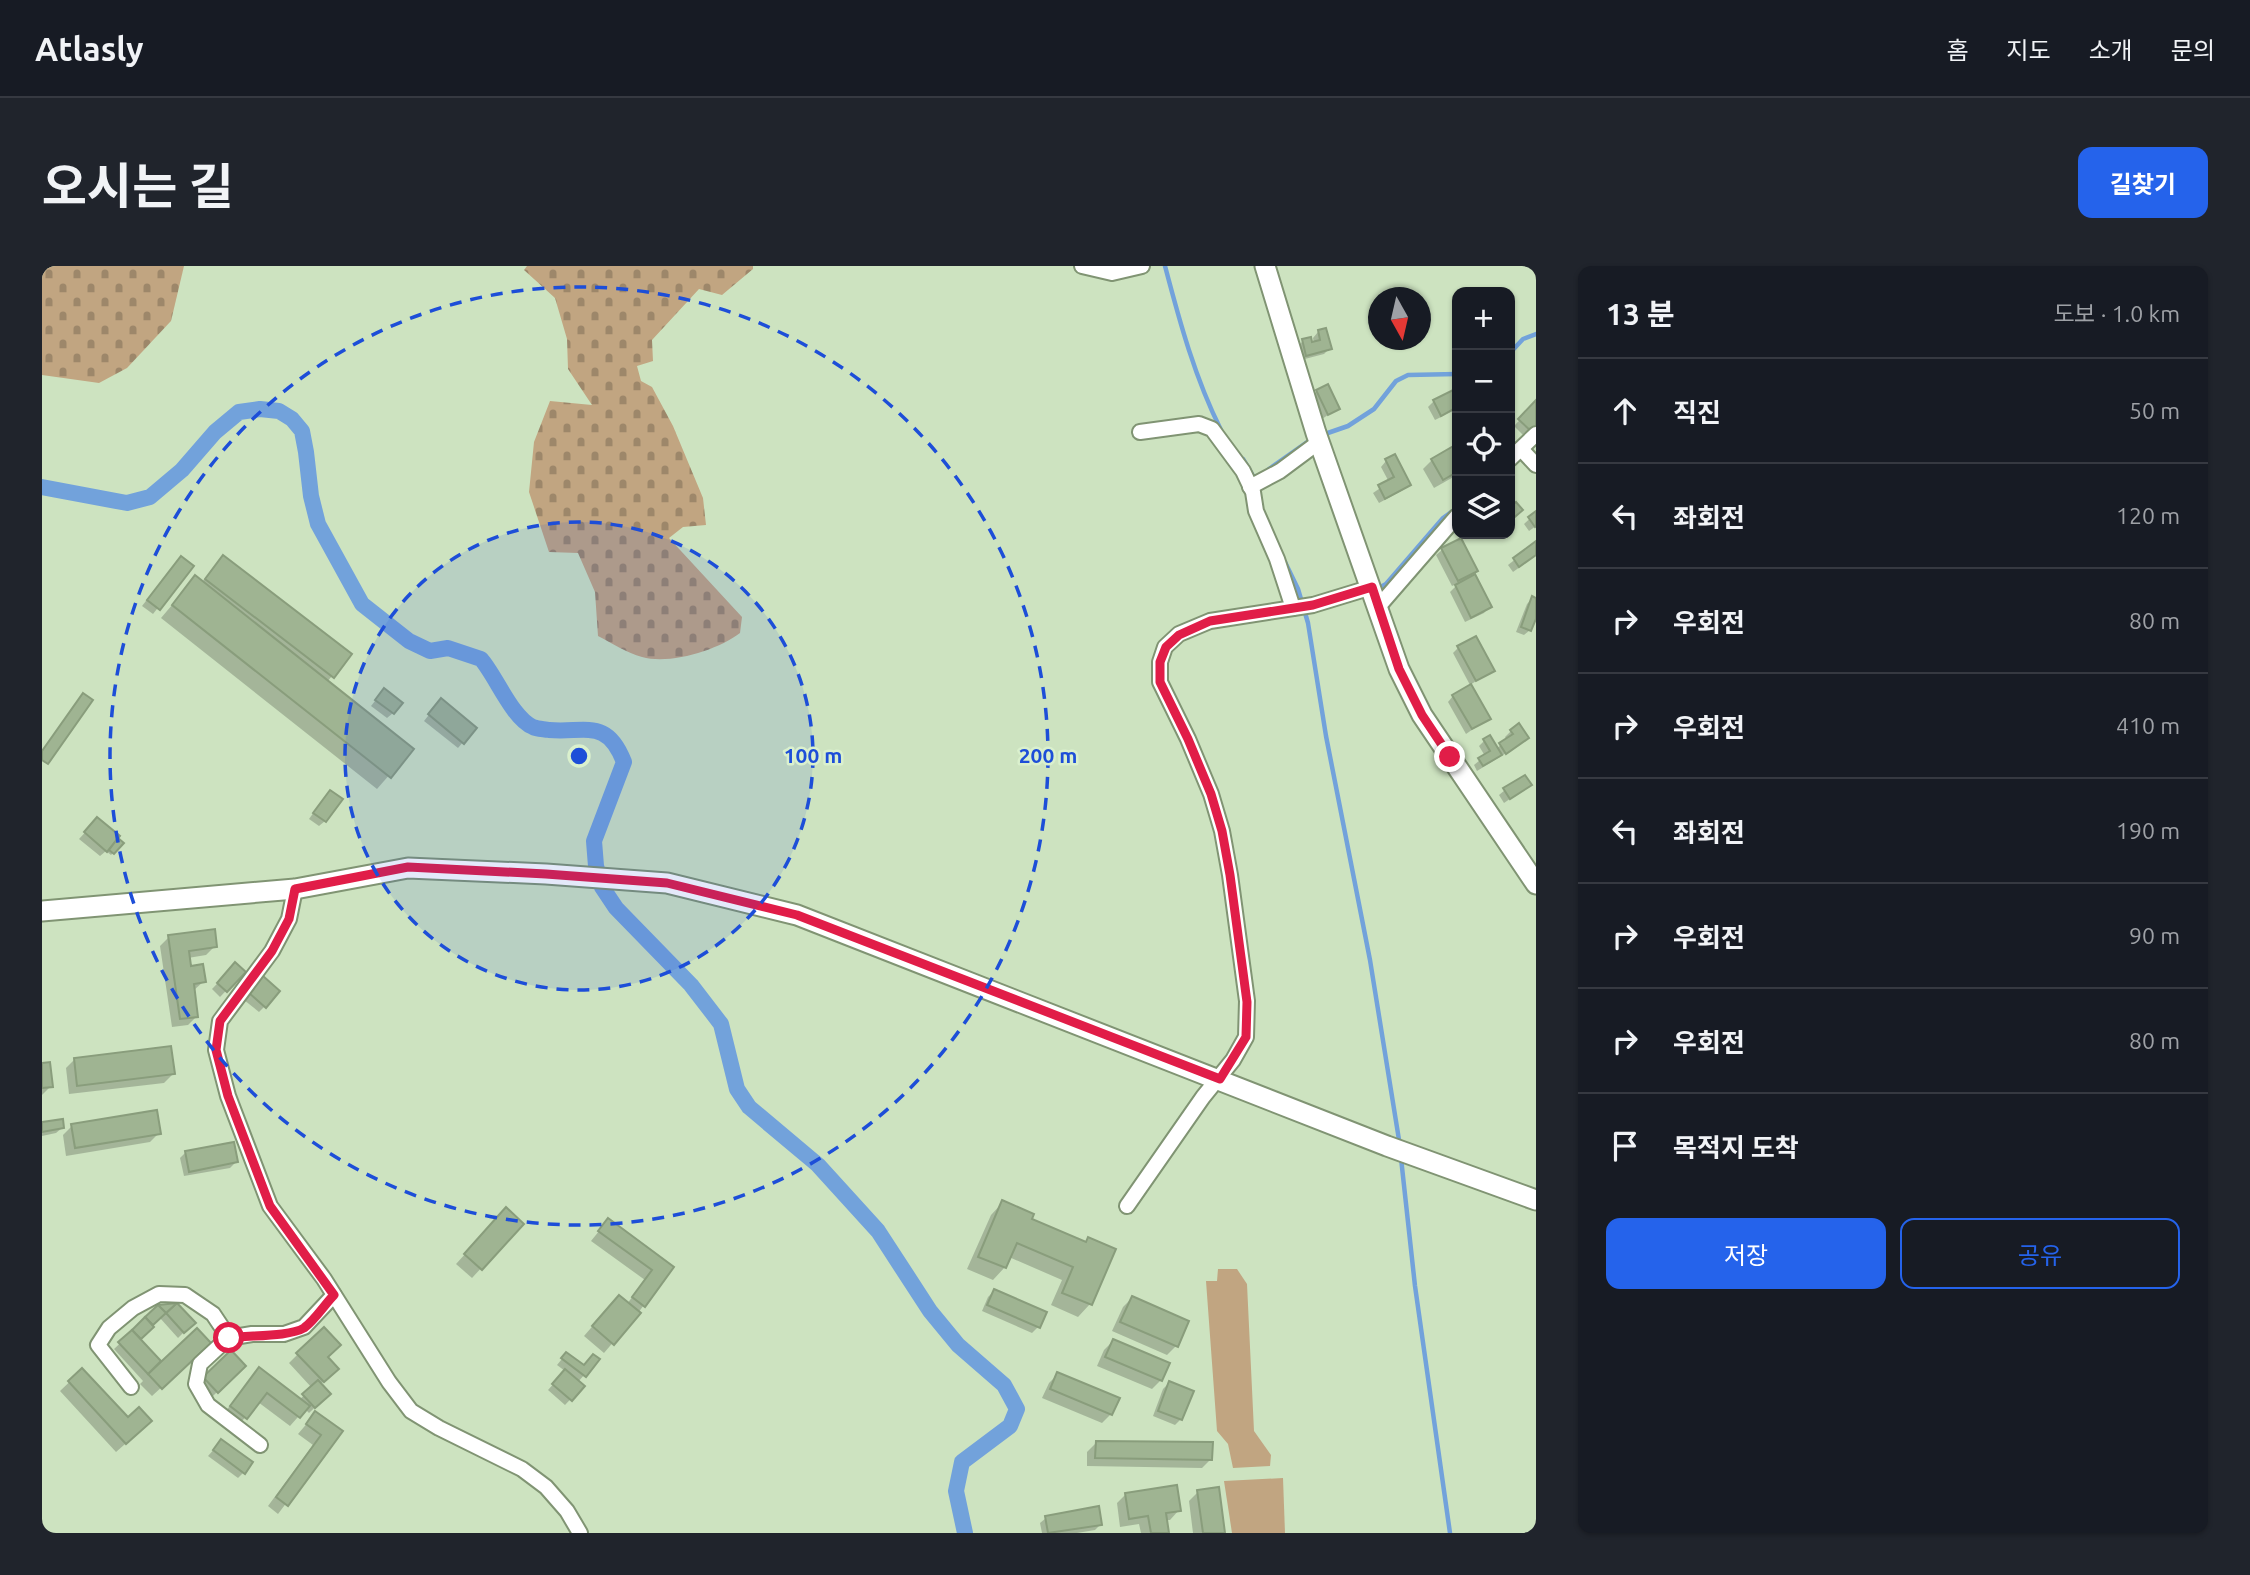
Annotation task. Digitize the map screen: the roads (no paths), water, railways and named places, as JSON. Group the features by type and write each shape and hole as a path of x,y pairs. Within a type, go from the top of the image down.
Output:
{"street":[{"path":"1082,266 1112,273 1142,266"},
{"path":"1265,266 1318,439 1399,669 1422,715 1536,884"},
{"path":"1140,432 1199,424 1212,429 1243,471 1293,608"},
{"path":"1515,454 1536,434"},
{"path":"1250,487 1280,471 1318,439"},
{"path":"1521,449 1536,465"},
{"path":"1127,1206 1203,1097 1220,1079 1246,1037 1247,1002 1222,831 1211,794 1160,682 1160,662 1166,647 1179,635 1210,621 1374,593 1452,521"},
{"path":"42,911 295,889 408,867 667,883 797,915 1387,1146 1536,1200"},
{"path":"295,889 289,919 272,951 220,1021 216,1050 228,1096 270,1206 334,1295 389,1382 411,1411 522,1469 546,1487 567,1511 580,1533"},
{"path":"131,1387 98,1345 109,1328 132,1308 159,1294 185,1295 212,1314 229,1338"},
{"path":"260,1444 208,1405 196,1384 200,1364 229,1338 252,1334 284,1334 304,1328 334,1295"}],"waterway":[{"path":"1165,266 1182,329 1221,430"},
{"path":"1513,350 1523,339 1536,334"},
{"path":"1322,435 1348,426 1374,409 1396,381 1408,375 1452,374"},
{"path":"42,487 127,503 150,497 182,470 215,432 239,412 260,409 279,411 292,419 302,431 311,496 318,524 362,604 409,641 430,651 448,648 481,659 511,706 533,727 594,731 603,733 610,739 624,762 594,841 596,866 602,887 616,908 691,985 721,1024 737,1089 749,1107 818,1165 878,1231 930,1311 958,1345 1004,1385 1017,1409 1010,1426 962,1462 956,1491 965,1533"},
{"path":"1269,469 1313,438"},
{"path":"1243,459 1253,476"},
{"path":"1377,589 1386,584 1443,518 1452,512"},
{"path":"1285,562 1298,589 1308,623 1326,736 1370,960 1400,1146"},
{"path":"1401,1158 1415,1286 1450,1533"}]}
